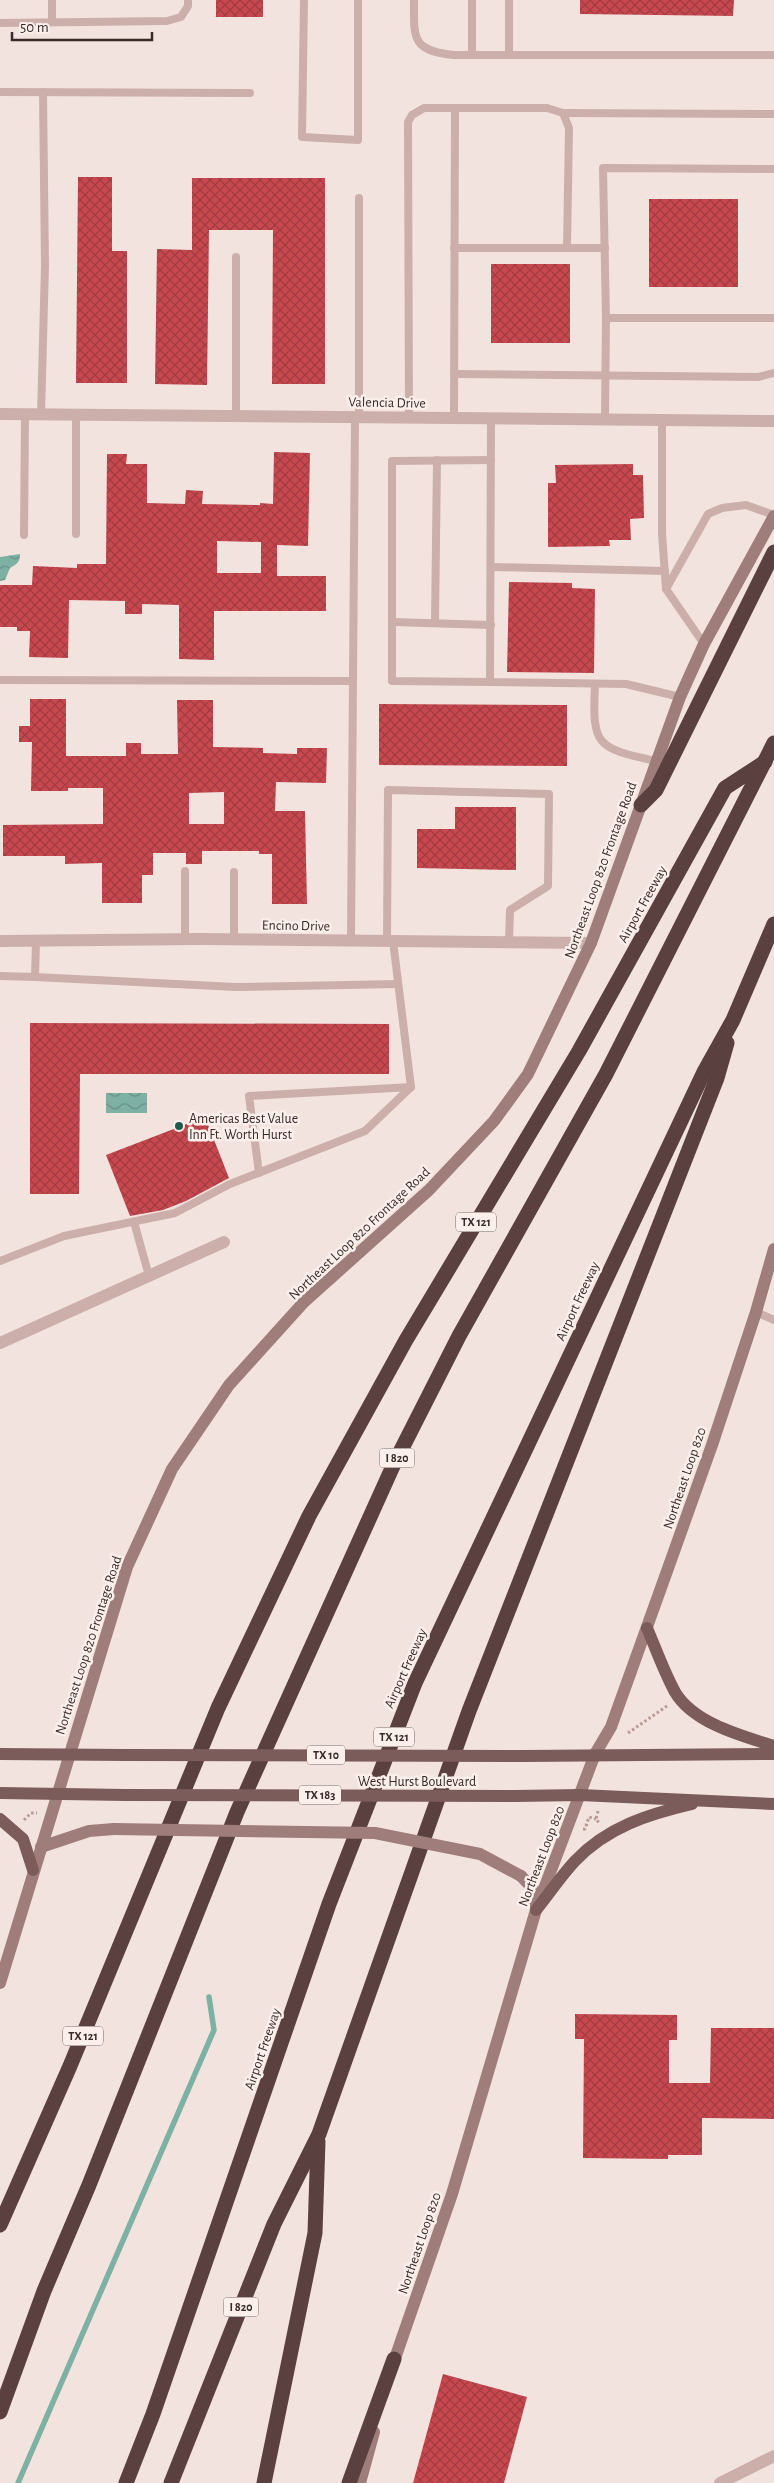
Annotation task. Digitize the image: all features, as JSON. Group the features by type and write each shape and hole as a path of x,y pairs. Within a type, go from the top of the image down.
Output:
{"highway":[{"path":"641,805 656,790 774,552"},
{"name":"I 820","path":"0,2412 44,2291 103,2149 237,1812 393,1466 459,1336 606,1074 774,742"},
{"name":"Airport Freeway","path":"0,2225 70,2066 218,1708 308,1516 406,1340 579,1051 725,788 766,761"},
{"name":"Airport Freeway","path":"126,2483 162,2387 329,1904 415,1683 704,1072 733,1020 774,924"},
{"name":"I 820","path":"171,2483 274,2224 319,2134 469,1711 718,1078 733,1020"},
{"path":"264,2483 315,2233 319,2134"},
{"path":"349,2483 394,2360"}],"main road":[{"name":"Northeast Loop 820 Frontage Road","path":"0,1983 126,1567 172,1469 229,1385 304,1302 429,1190 494,1121 528,1074 592,943 680,697 704,644 774,516"},
{"name":"Northeast Loop 820","path":"360,2483 394,2360 452,2194 536,1910 595,1754 611,1728 672,1560 756,1312 774,1248"},
{"path":"647,1628 676,1693 695,1712 720,1729 774,1746"},
{"name":"West Hurst Boulevard","path":"0,1754 524,1756 774,1754"},
{"name":"West Hurst Boulevard","path":"0,1793 125,1795 580,1795 774,1804"},
{"path":"536,1910 576,1860 605,1836 620,1827 652,1814 715,1801"},
{"path":"0,1818 23,1839 33,1870"},
{"path":"40,1847 89,1831 114,1829 375,1833 480,1854 521,1876 534,1890 536,1910"}],"street":[{"name":"Valencia Drive","path":"0,414 774,420"},
{"name":"Encino Drive","path":"0,941 234,940 592,943"},
{"path":"0,1343 224,1242"},
{"path":"720,2483 774,2456"}],"lane":[{"path":"52,0 52,22"},
{"path":"0,23 167,21 181,17 188,6 188,0"},
{"path":"304,0 302,137 358,140 358,0"},
{"path":"414,0 414,31 420,44 434,53 472,55 774,55"},
{"path":"472,0 472,55"},
{"path":"509,0 509,55"},
{"path":"0,92 250,93"},
{"path":"41,415 45,266 43,92"},
{"path":"409,418 408,122 412,115 424,108 547,108 563,113 774,114"},
{"path":"454,418 455,108"},
{"path":"563,113 569,128 567,248"},
{"path":"604,419 606,318 604,168 774,169"},
{"path":"351,941 359,198"},
{"path":"454,248 605,248"},
{"path":"236,257 236,416"},
{"path":"606,318 774,318"},
{"path":"454,374 758,377 774,373"},
{"path":"24,535 25,415"},
{"path":"76,415 76,534"},
{"path":"490,682 492,567 491,418"},
{"path":"662,420 662,533 666,589 704,644"},
{"path":"435,623 437,460"},
{"path":"491,460 392,461 392,681 626,684 680,697"},
{"path":"666,589 708,514 722,508 746,505 774,516"},
{"path":"492,567 665,571"},
{"path":"392,622 491,625"},
{"path":"0,680 353,681"},
{"path":"595,684 595,730 604,745 622,754 656,761"},
{"path":"411,1086 398,984 390,941 388,790 549,794 548,886 510,910 509,942"},
{"path":"185,871 185,940"},
{"path":"234,872 234,940"},
{"path":"35,977 36,941"},
{"path":"0,976 236,987 398,984"},
{"path":"0,1261 64,1236 175,1213 230,1184 365,1130 411,1086"},
{"path":"259,1173 250,1096 411,1086"},
{"path":"134,1222 149,1276"},
{"path":"756,1312 774,1320"}],"path":[{"path":"628,1733 666,1706"},
{"path":"596,1819 598,1811"},
{"path":"583,1828 586,1829 589,1817 596,1819 602,1827"}],"water":[{"path":"20,554 19,561 10,568 5,580 0,581 0,557"},
{"path":"106,1093 147,1093 147,1113 106,1113"}],"building":[{"path":"216,0 263,0 263,17 216,17"},
{"path":"580,0 734,0 733,16 580,14"},
{"path":"78,177 112,177 112,251 127,251 127,383 76,383"},
{"path":"192,178 325,178 325,384 272,384 273,230 209,230 207,385 155,384 157,249 192,250"},
{"path":"649,199 738,199 738,287 649,287"},
{"path":"491,264 570,264 570,343 491,343"},
{"path":"274,452 310,453 308,546 277,545 277,576 326,576 326,611 214,611 214,660 179,659 179,605 142,604 142,614 125,614 125,601 69,600 68,658 29,657 30,631 17,631 17,627 0,627 0,585 32,585 33,566 77,568 77,564 106,564 107,454 127,454 126,464 147,464 147,503 185,504 186,490 203,491 202,504 273,504","holes":["217,541 261,542 261,573 217,573"]},
{"path":"633,464 633,475 643,475 644,518 630,519 631,540 609,540 610,546 548,547 548,483 556,483 555,465"},
{"path":"509,582 572,583 572,588 595,589 594,673 507,672"},
{"path":"30,699 66,699 66,756 126,756 126,743 141,743 141,754 178,754 177,700 213,700 213,747 263,748 263,753 297,754 297,748 327,748 326,783 276,782 275,811 305,811 307,904 272,904 272,854 259,854 259,851 202,851 202,864 186,864 186,853 153,853 153,875 142,875 142,903 102,903 102,863 65,864 65,856 3,856 3,825 103,824 103,788 68,788 68,791 31,791 32,742 19,742 19,726 30,726","holes":["224,792 224,824 189,824 189,793"]},
{"path":"379,704 567,705 567,766 379,765"},
{"path":"455,807 516,807 516,870 417,868 417,829 455,829"},
{"path":"30,1023 389,1024 389,1074 80,1074 79,1194 30,1194"},
{"path":"205,1117 229,1178 186,1201 163,1210 130,1216 106,1155"},
{"path":"575,2014 677,2015 677,2040 669,2040 669,2083 710,2083 711,2028 774,2028 774,2119 702,2118 702,2155 668,2155 668,2159 583,2158 584,2039 575,2039"},
{"path":"443,2374 527,2397 504,2483 413,2483"}],"waterway":[{"path":"18,2483 214,2030 209,1997"}],"place":[{"name":"Americas Best Value Inn Ft. Worth Hurst","path":"179,1126"}]}
